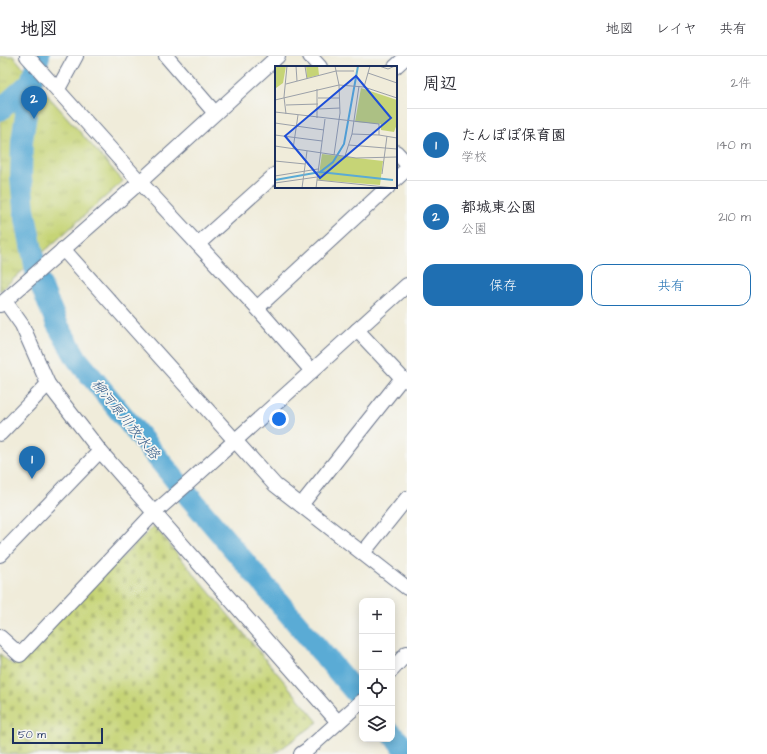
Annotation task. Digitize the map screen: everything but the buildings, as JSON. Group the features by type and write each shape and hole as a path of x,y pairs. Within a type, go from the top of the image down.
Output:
{"street":[{"path":"27,56 140,182 257,308 312,371"},
{"path":"53,84 76,56"},
{"path":"166,56 215,113"},
{"path":"278,56 140,182 2,303 22,325 48,384 100,451 157,510 338,722"},
{"path":"310,56 319,66"},
{"path":"396,66 407,56"},
{"path":"397,153 407,164"},
{"path":"397,178 407,169"},
{"path":"198,244 275,175"},
{"path":"257,308 387,188"},
{"path":"63,249 275,485 407,588"},
{"path":"0,637 20,655 157,510 407,285"},
{"path":"302,505 404,380 357,330"},
{"path":"0,434 48,384"},
{"path":"0,555 100,451"},
{"path":"363,553 407,498"},
{"path":"395,666 407,652"},
{"path":"306,753 359,704"}],"green space":[{"path":"0,56 13,56 123,181 0,291"},
{"path":"154,526 318,722 274,754 0,754 0,654 13,665"}],"waterway":[{"name":"柳河原川放水路","path":"39,56 31,82 22,141 21,177 24,209 37,276 57,324 77,359 191,499 359,696"},
{"path":"0,110 31,82"},
{"name":"柳河原川放水路","path":"395,737 407,751"}],"place":[{"name":"都城東公園","path":"34,119"},
{"name":"たんぽぽ保育園","path":"32,479"}]}
